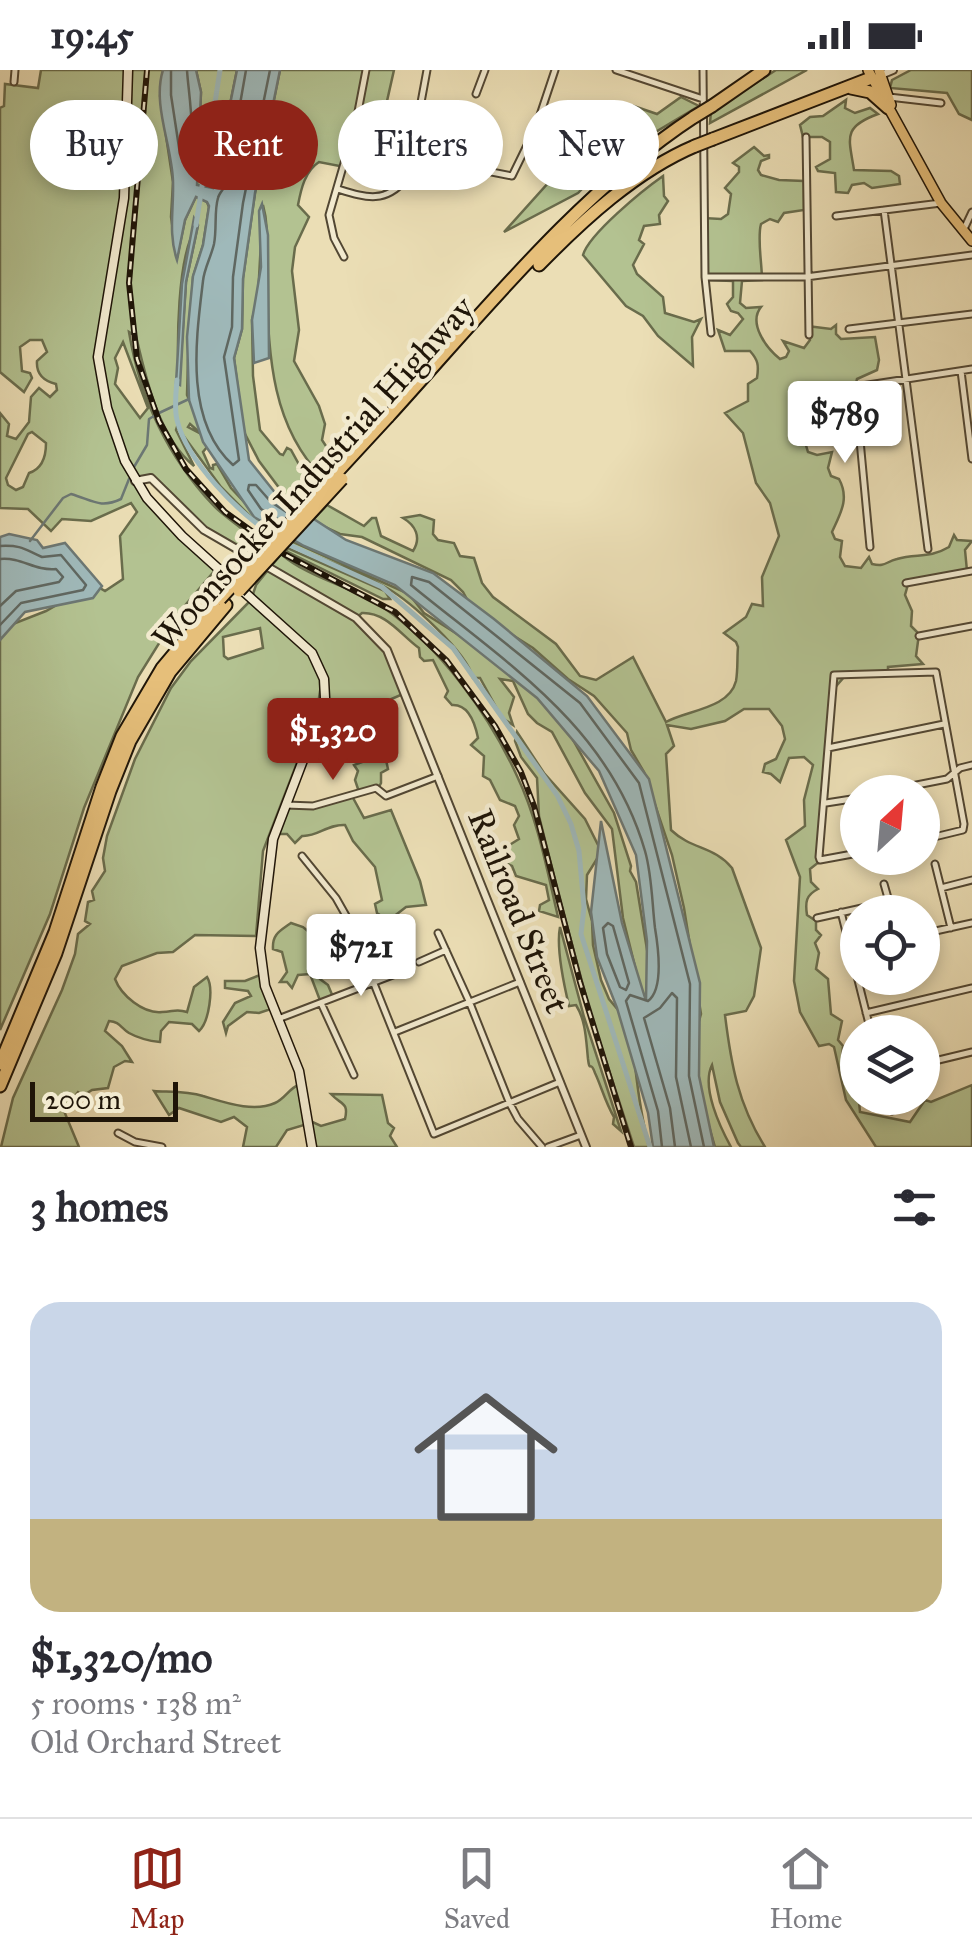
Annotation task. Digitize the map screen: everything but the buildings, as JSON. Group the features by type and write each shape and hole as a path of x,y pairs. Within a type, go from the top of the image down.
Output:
{"highway":[{"name":"Woonsocket Industrial Highway","path":"0,1064 55,932 122,736 162,668 598,192 652,146 694,117 707,102 764,70"},
{"name":"Woonsocket Industrial Highway","path":"391,420 564,239 634,183 695,146 875,73"},
{"path":"837,91 864,90 888,102"},
{"name":"Woonsocket Industrial Highway","path":"0,1086 62,936 130,741 175,664 223,602"}],"main road":[{"path":"128,70 124,198 98,367 118,444 135,481 164,518 300,640 318,662 325,686 324,704 271,850 260,948 265,986 299,1071 312,1147"},
{"path":"875,73 896,122 941,203 972,242"}],"street":[{"path":"14,82 15,70"},
{"path":"360,100 366,70"},
{"path":"422,100 427,70"},
{"path":"476,94 484,70"},
{"path":"503,174 512,176 536,127 555,70"},
{"path":"616,70 707,102"},
{"path":"703,70 707,102 706,278 712,333"},
{"path":"875,73 893,70"},
{"path":"888,102 941,103"},
{"path":"806,138 808,335"},
{"path":"338,189 329,214 330,226 344,257"},
{"path":"341,190 369,199 397,190"},
{"path":"836,216 941,203"},
{"path":"884,210 928,549"},
{"path":"962,231 972,212"},
{"path":"706,278 806,277 972,255"},
{"path":"849,329 972,314"},
{"path":"870,547 855,387 972,370"},
{"path":"961,371 972,459"},
{"name":"Railroad Street","path":"135,481 151,478 204,530 341,609 376,636 392,658 586,1147"},
{"path":"906,583 972,571"},
{"path":"919,636 972,626"},
{"path":"840,856 820,860 834,675 936,672 963,830 940,836"},
{"path":"828,748 944,724"},
{"path":"940,781 972,765"},
{"path":"286,805 312,806 376,788 386,796 438,776"},
{"path":"825,803 840,801"},
{"path":"302,856 344,910 434,1134 560,1082"},
{"path":"938,875 951,928"},
{"path":"941,888 972,880"},
{"path":"884,884 887,895"},
{"path":"817,918 840,912"},
{"path":"940,930 972,922"},
{"path":"438,934 518,1119 545,1147 581,1135"},
{"path":"420,962 446,950"},
{"path":"278,1018 398,973"},
{"path":"395,1032 520,982"},
{"path":"863,995 866,1013 972,988"},
{"path":"321,1004 354,1075"},
{"path":"940,1060 972,1052"},
{"path":"118,1133 134,1144 162,1147"}],"green space":[{"path":"41,70 163,70 160,96 173,182 171,217 177,258 185,220 196,196 209,207 193,277 187,395 203,431 190,424 188,427 203,435 207,447 203,452 210,468 217,464 231,488 277,537 259,525 221,487 177,427 194,466 182,454 163,424 136,336 129,332 148,403 169,446 213,505 259,547 248,557 200,529 154,482 135,482 216,569 176,616 138,677 84,808 50,914 0,1030 0,629 46,611 93,584 105,591 123,579 120,536 137,512 131,503 91,521 62,519 51,531 28,509 0,508 0,413 9,424 7,436 16,439 29,422 31,397 39,388 50,397 57,390 56,384 44,379 38,370 37,361 47,352 42,340 30,340 20,347 22,371 32,378 24,392 0,372 0,108 4,106 5,84 38,88","holes":["198,225 186,282 179,385 182,278 185,256","123,342 148,408 140,418 115,384 115,358","32,432 46,443 45,453 23,487 16,490 6,478"]},
{"path":"196,70 237,70 231,100 201,100"},
{"path":"280,70 394,70 387,100 338,100 338,166 318,163 318,100 274,100"},
{"path":"776,70 807,70 710,123 711,112"},
{"path":"911,70 972,70 972,120 959,114 947,93 890,88 892,80"},
{"path":"681,97 699,106 659,130 659,113"},
{"path":"846,100 845,108 855,113 870,108 878,114 853,129 854,170 891,171 899,176 900,184 872,188 864,183 852,185 848,193 836,192 835,173 818,171 816,167 830,159 830,142 822,137 803,137 800,125 810,117 823,116"},
{"path":"754,147 764,156 769,155 761,161 761,175 804,181 804,210 784,213 778,222 770,219 761,224 762,280 742,281 740,303 746,308 761,307 757,320 764,342 780,359 789,351 783,341 804,348 810,340 807,326 831,329 836,325 836,334 841,339 875,337 877,370 857,379 853,397 833,398 827,403 828,418 810,425 805,442 808,452 832,452 828,468 831,476 839,479 844,493 832,532 835,539 842,541 840,557 845,566 861,568 869,557 872,564 880,565 935,553 949,547 954,535 957,540 972,541 965,550 967,571 909,581 905,595 912,611 911,626 919,634 916,656 923,664 888,667 888,673 845,676 832,691 818,852 824,858 810,869 811,882 818,889 809,896 806,906 807,915 816,921 816,930 821,935 815,943 819,953 816,969 828,979 831,1014 840,1020 840,1074 834,1047 819,1046 800,1012 794,981 800,877 786,840 805,826 804,800 813,765 804,757 789,758 780,782 763,772 765,764 776,759 785,739 782,726 769,709 744,709 725,721 691,729 667,725 674,746 666,754 671,830 732,868 761,948 754,996 746,1011 725,1015 737,1083 765,1147 741,1147 738,1143 720,1102 712,1065 710,1095 731,1147 715,1147 699,1092 693,1042 701,1014 684,908 672,855 627,733 594,696 533,648 490,621 451,580 362,537 340,534 312,521 327,505 364,526 376,518 381,536 413,551 416,532 403,518 420,515 434,520 433,534 438,540 454,543 460,556 474,558 482,583 493,597 556,644 580,676 596,680 633,657 666,722 725,698 736,681 738,647 724,633 746,617 752,604 763,606 762,577 779,536 770,503 756,483 743,433 725,413 748,401 748,384 757,378 758,366 750,351 725,351 718,330 730,335 743,319 727,304 733,297 733,281 708,280 704,218 721,219 728,214 731,194 725,188 739,172 733,163"},
{"path":"663,176 668,201 659,215 660,224 644,226 639,240 644,244 633,265 637,274 663,297 665,313 694,322 701,319 692,337 693,366 658,336 643,316 626,306 583,255 606,224 630,202 645,190 659,190"},
{"path":"301,190 298,205 309,217 295,247 292,271 299,330 294,361 319,406 325,424 322,440 337,463 323,478 291,433 275,383 268,329 263,205 258,296 252,320 253,376 260,430 280,454 287,448 291,450 313,490 295,509 259,461 243,430 234,358 242,329 243,278 255,193"},
{"path":"542,190 581,190 578,193 504,232"},
{"path":"289,540 409,594 424,613 508,666 563,722 614,813 636,882 650,968 649,1003 645,1003 642,995 623,918 612,829 585,793 552,732 528,714 513,681 500,679 514,697 509,713 513,725 502,718 480,678 473,678 449,642 409,604 375,582 285,543"},
{"path":"283,546 385,591 390,599 288,552"},
{"path":"281,554 305,570 384,608 443,662 492,729 517,776 536,828 558,917 539,911 540,905 549,900 546,885 516,876 512,866 501,861 503,849 519,839 514,825 519,816 515,806 500,800 490,780 483,776 484,756 471,745 478,738 470,716 445,697 448,691 433,660 424,661 419,648 386,620 362,613 356,618 384,650 403,694 389,700 390,705 362,716 376,712 387,719 392,732 384,751 388,769 381,773 377,791 359,792 354,765 362,762 364,752 351,742 341,743 336,724 320,712 321,685 317,711 263,851 256,936 195,935 173,952 157,953 122,966 115,979 127,997 140,1007 155,1012 187,1012 194,987 207,977 210,997 203,1027 199,1031 192,1024 169,1022 161,1031 160,1042 136,1036 109,1021 105,1031 132,1062 114,1067 108,1088 84,1095 78,1092 64,1111 79,1147 1,1147 13,1098 62,990 78,934 90,924 85,921 88,902 94,900 92,891 105,871 107,836 135,759 171,688 191,661 251,600 256,585","holes":["260,628 263,648 228,659 224,656 223,637"]},
{"path":"517,732 544,773 585,819 599,847 600,854 587,875 586,899 593,945 609,999 624,1017 649,1147 634,1147 591,1015 539,816 537,778 521,757 515,741"},
{"path":"352,796 364,818 391,810 426,905 406,907 388,921 377,913 375,904 382,900 375,867 345,825 302,836 295,843 287,834 275,834 285,806"},
{"path":"291,923 303,927 326,946 352,933 355,943 336,949 320,966 320,979 333,997 321,1003 310,974 298,975 292,988 287,982 280,982 287,972 282,952 273,949 273,944 277,933"},
{"path":"560,927 621,1131 613,1124 614,1117 589,1066 579,1011 576,1005 569,1006 560,955"},
{"path":"260,975 271,1009 247,1012 228,1026 226,1033 223,1022 235,1003 251,996 248,991 225,988 225,981 245,981"},
{"path":"300,1084 308,1120 321,1126 345,1119 345,1107 331,1094 382,1095 388,1123 394,1128 390,1136 397,1147 311,1147 307,1124 287,1130 276,1147 243,1147 247,1127 234,1117 221,1122 179,1108 169,1115 154,1091 191,1093 257,1107 275,1103"},
{"path":"972,1085 972,1147 876,1147 856,1115 910,1122 915,1115 940,1115 940,1098"}],"water":[{"path":"163,70 196,70 201,92 201,100 178,100 178,190 256,190 243,279 242,329 234,358 249,460 277,495 346,540 433,573 494,619 587,696 649,779 700,983 699,1076 714,1147 653,1147 648,1113 617,1008 597,957 591,912 601,821 622,923 646,1001 647,941 636,855 599,771 537,698 395,585 304,546 254,517 203,442 189,400 187,337 193,276 209,206 196,197 185,220 177,260 172,231 172,168 160,83"},
{"path":"237,70 280,70 274,100 231,100"},
{"path":"262,204 268,235 269,358 254,363 252,320 261,267"},
{"path":"194,218 198,225 186,282 180,385 176,383 182,284"},
{"path":"9,534 37,540 43,548 65,543 102,586 93,598 25,612 0,640 0,537"}],"waterway":[{"path":"196,225 220,70"},
{"path":"177,380 177,420 191,453 231,500 274,536"},
{"path":"159,413 189,399"},
{"path":"134,467 147,445 149,419 154,416"},
{"path":"30,541 63,498 71,494 96,502 114,502 121,499 129,479"},
{"path":"283,542 382,587 453,648 557,795 579,851 584,907 581,934 650,1147"}],"railway":[{"path":"147,70 129,283 137,359 159,421 186,469 225,512 284,554 395,612 447,661 495,726 521,772 534,806 580,982 631,1147"}]}
